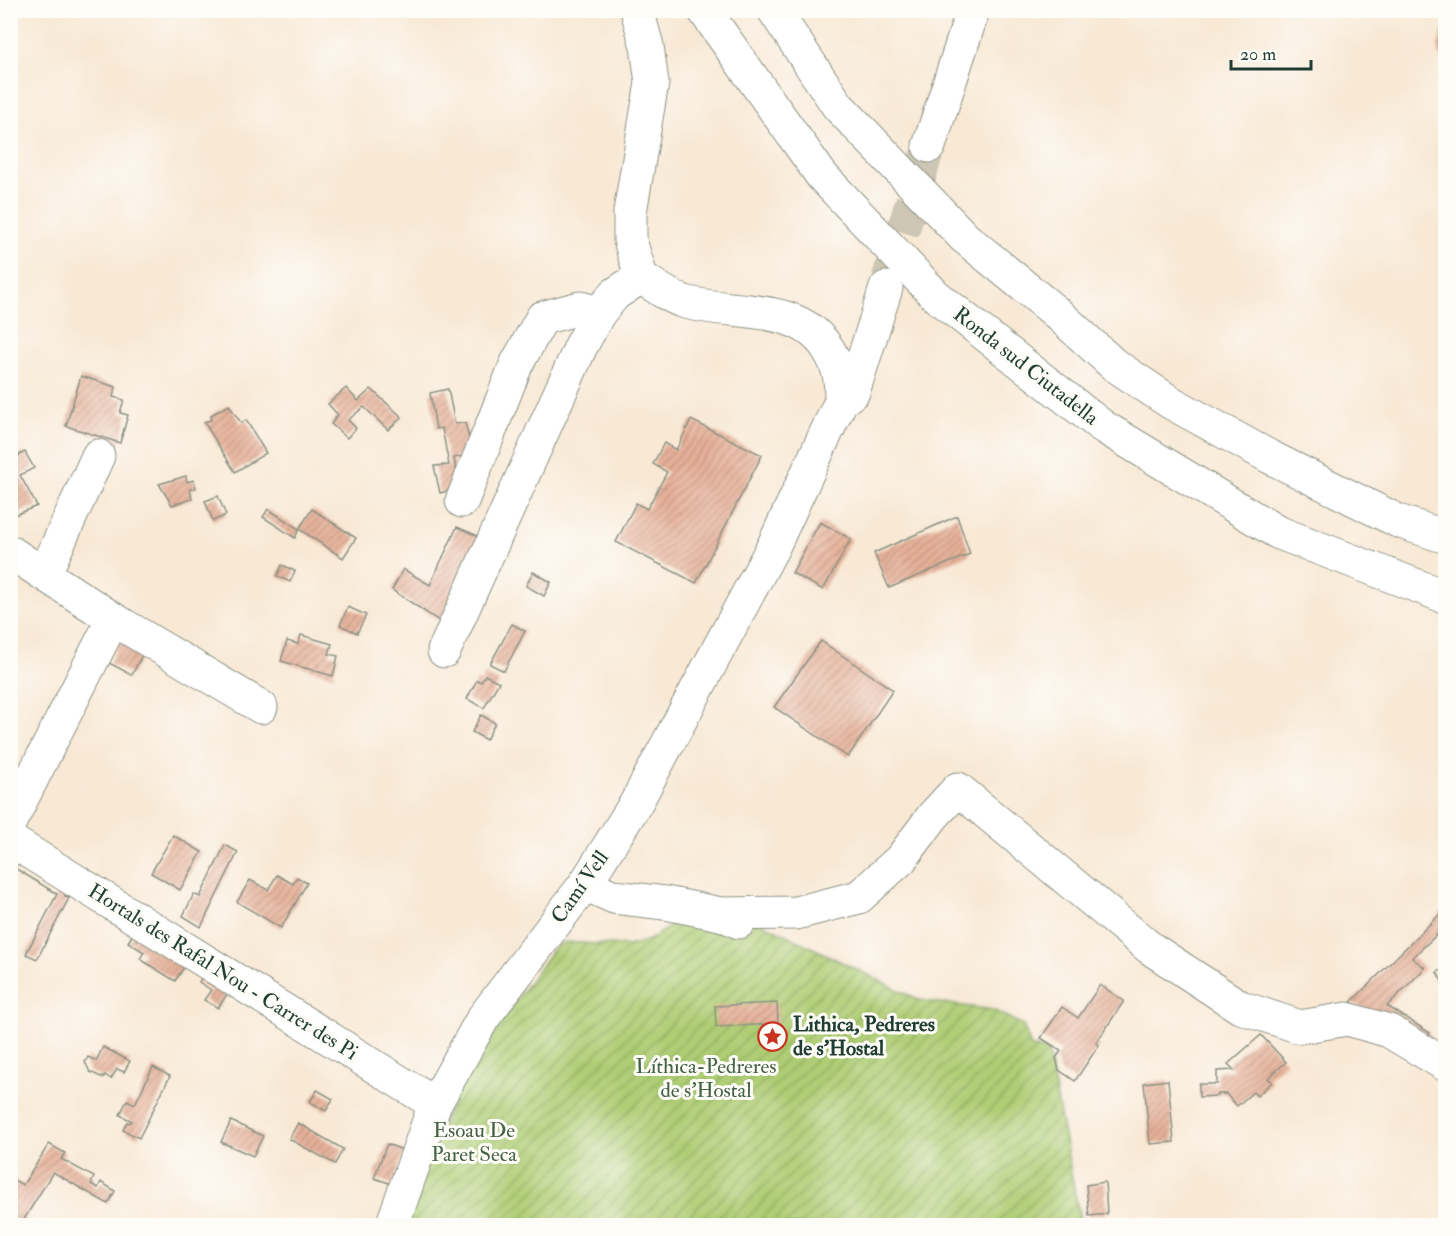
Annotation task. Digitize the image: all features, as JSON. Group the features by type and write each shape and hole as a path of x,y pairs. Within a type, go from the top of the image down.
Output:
{"street":[{"path":"637,10 647,46 652,83 630,212 630,240 641,277 682,301 707,307 772,314 801,322 820,336 835,361 841,377 841,401"},
{"name":"Ronda sud Ciutadella","path":"704,10 822,176 936,296 1102,426 1277,532 1446,597"},
{"path":"774,10 838,106 965,238 1113,364 1170,402 1270,457 1398,522 1446,537"},
{"path":"930,146 972,10"},
{"path":"444,651 581,346 599,313 615,294 641,277"},
{"name":"Camí Vell","path":"392,1226 435,1104 483,1018 585,884 636,802 772,547 841,401 853,392 886,288"},
{"path":"462,501 516,365 542,318 580,308 599,313"},
{"path":"45,573 98,456"},
{"path":"10,552 113,619 261,707"},
{"path":"10,822 113,619"},
{"path":"585,884 614,897 665,903 732,919 796,913 859,897 901,859 933,816 958,789 1150,948 1240,1008 1300,1027 1347,1019 1389,1031 1446,1065"},
{"name":"Hortals des Rafal Nou - Carrer des Pi","path":"10,840 435,1104"}],"green space":[{"name":"Líthica-Pedreres de s’Hostal","path":"705,921 760,922 919,1000 993,1010 1023,1025 1031,1047 1048,1051 1081,1225 405,1226 437,1137 469,1065 554,948 565,942 628,946 649,940 673,924"}],"building":[{"path":"1446,25 1446,64 1439,53 1438,43"},
{"path":"81,376 116,387 113,397 124,400 120,413 128,415 120,443 66,426"},
{"path":"346,388 358,401 371,389 402,417 388,430 364,407 348,420 356,428 347,438 331,424 338,415 328,404"},
{"path":"448,389 455,424 465,423 473,453 454,458 459,488 440,493 434,466 449,465 442,428 436,429 430,393"},
{"path":"229,405 241,423 246,420 266,453 235,472 204,422 211,420 211,415"},
{"path":"691,420 762,455 696,583 616,542 636,503 647,509 667,472 653,464 664,443 676,450"},
{"path":"25,452 34,468 20,475 37,506 10,517 10,460"},
{"path":"186,476 187,482 194,480 196,488 190,489 192,499 172,505 159,484"},
{"path":"218,496 226,515 213,521 205,501"},
{"path":"268,509 299,529 295,538 263,517"},
{"path":"312,509 356,538 343,558 299,529"},
{"path":"957,516 970,554 889,588 874,553"},
{"path":"820,522 851,539 823,590 792,573"},
{"path":"457,527 482,538 442,623 392,590 403,569 430,585"},
{"path":"282,565 295,571 290,582 277,576"},
{"path":"533,572 551,582 544,596 526,586"},
{"path":"348,607 366,615 357,633 340,625"},
{"path":"512,624 525,631 504,671 490,664"},
{"path":"301,635 332,644 329,654 338,656 333,676 281,661 287,641 298,644"},
{"path":"122,637 144,651 132,675 109,663"},
{"path":"821,641 893,690 848,757 774,707"},
{"path":"485,675 499,682 484,708 467,699 477,680 481,682"},
{"path":"481,715 495,723 486,740 472,732"},
{"path":"173,835 202,852 180,890 151,873"},
{"path":"225,845 238,852 201,927 183,916 194,894 200,897"},
{"path":"10,852 70,889 65,896 69,898 37,959 26,954 57,894 10,865"},
{"path":"277,875 293,884 297,877 307,883 281,928 237,902 250,880 268,890"},
{"path":"1446,908 1446,926 1412,958 1425,968 1387,1006 1430,1033 1423,1042 1351,1002"},
{"path":"136,929 188,961 175,981 140,959 144,952 128,942"},
{"path":"1446,968 1446,989 1437,972"},
{"path":"205,972 231,988 218,1008 204,1000 211,990 199,982"},
{"path":"1100,985 1124,1001 1096,1043 1099,1045 1075,1081 1059,1070 1056,1058 1061,1051 1041,1038 1062,1007 1078,1018"},
{"path":"777,1003 778,1024 716,1027 715,1006"},
{"path":"1261,1035 1286,1062 1268,1078 1272,1082 1257,1096 1253,1092 1237,1106 1226,1094 1199,1097 1199,1084 1217,1084 1217,1071 1234,1070 1228,1064"},
{"path":"103,1047 130,1061 124,1072 117,1069 111,1079 105,1075 103,1078 90,1072 85,1062 88,1057 96,1061"},
{"path":"153,1067 170,1076 139,1138 123,1130 127,1122 132,1121 120,1115 127,1100 135,1104"},
{"path":"1168,1080 1174,1142 1150,1144 1144,1083"},
{"path":"317,1090 333,1099 326,1111 310,1102"},
{"path":"231,1121 263,1136 253,1156 221,1142"},
{"path":"298,1123 343,1149 335,1164 289,1139"},
{"path":"49,1144 65,1153 61,1159 94,1177 91,1184 98,1188 101,1182 115,1191 108,1204 53,1172 20,1226 10,1226 10,1206 15,1200 10,1197 10,1186 14,1180 23,1185"},
{"path":"387,1144 405,1151 392,1184 374,1178"},
{"path":"1105,1182 1107,1214 1089,1216 1086,1185"}],"tunnel":[{"path":"888,279 929,146"}],"place":[{"name":"Lithica, Pedreres de s'Hostal","path":"772,1036"}],"park label":[{"name":"Esoau De Paret Seca","path":"474,1142"}]}
